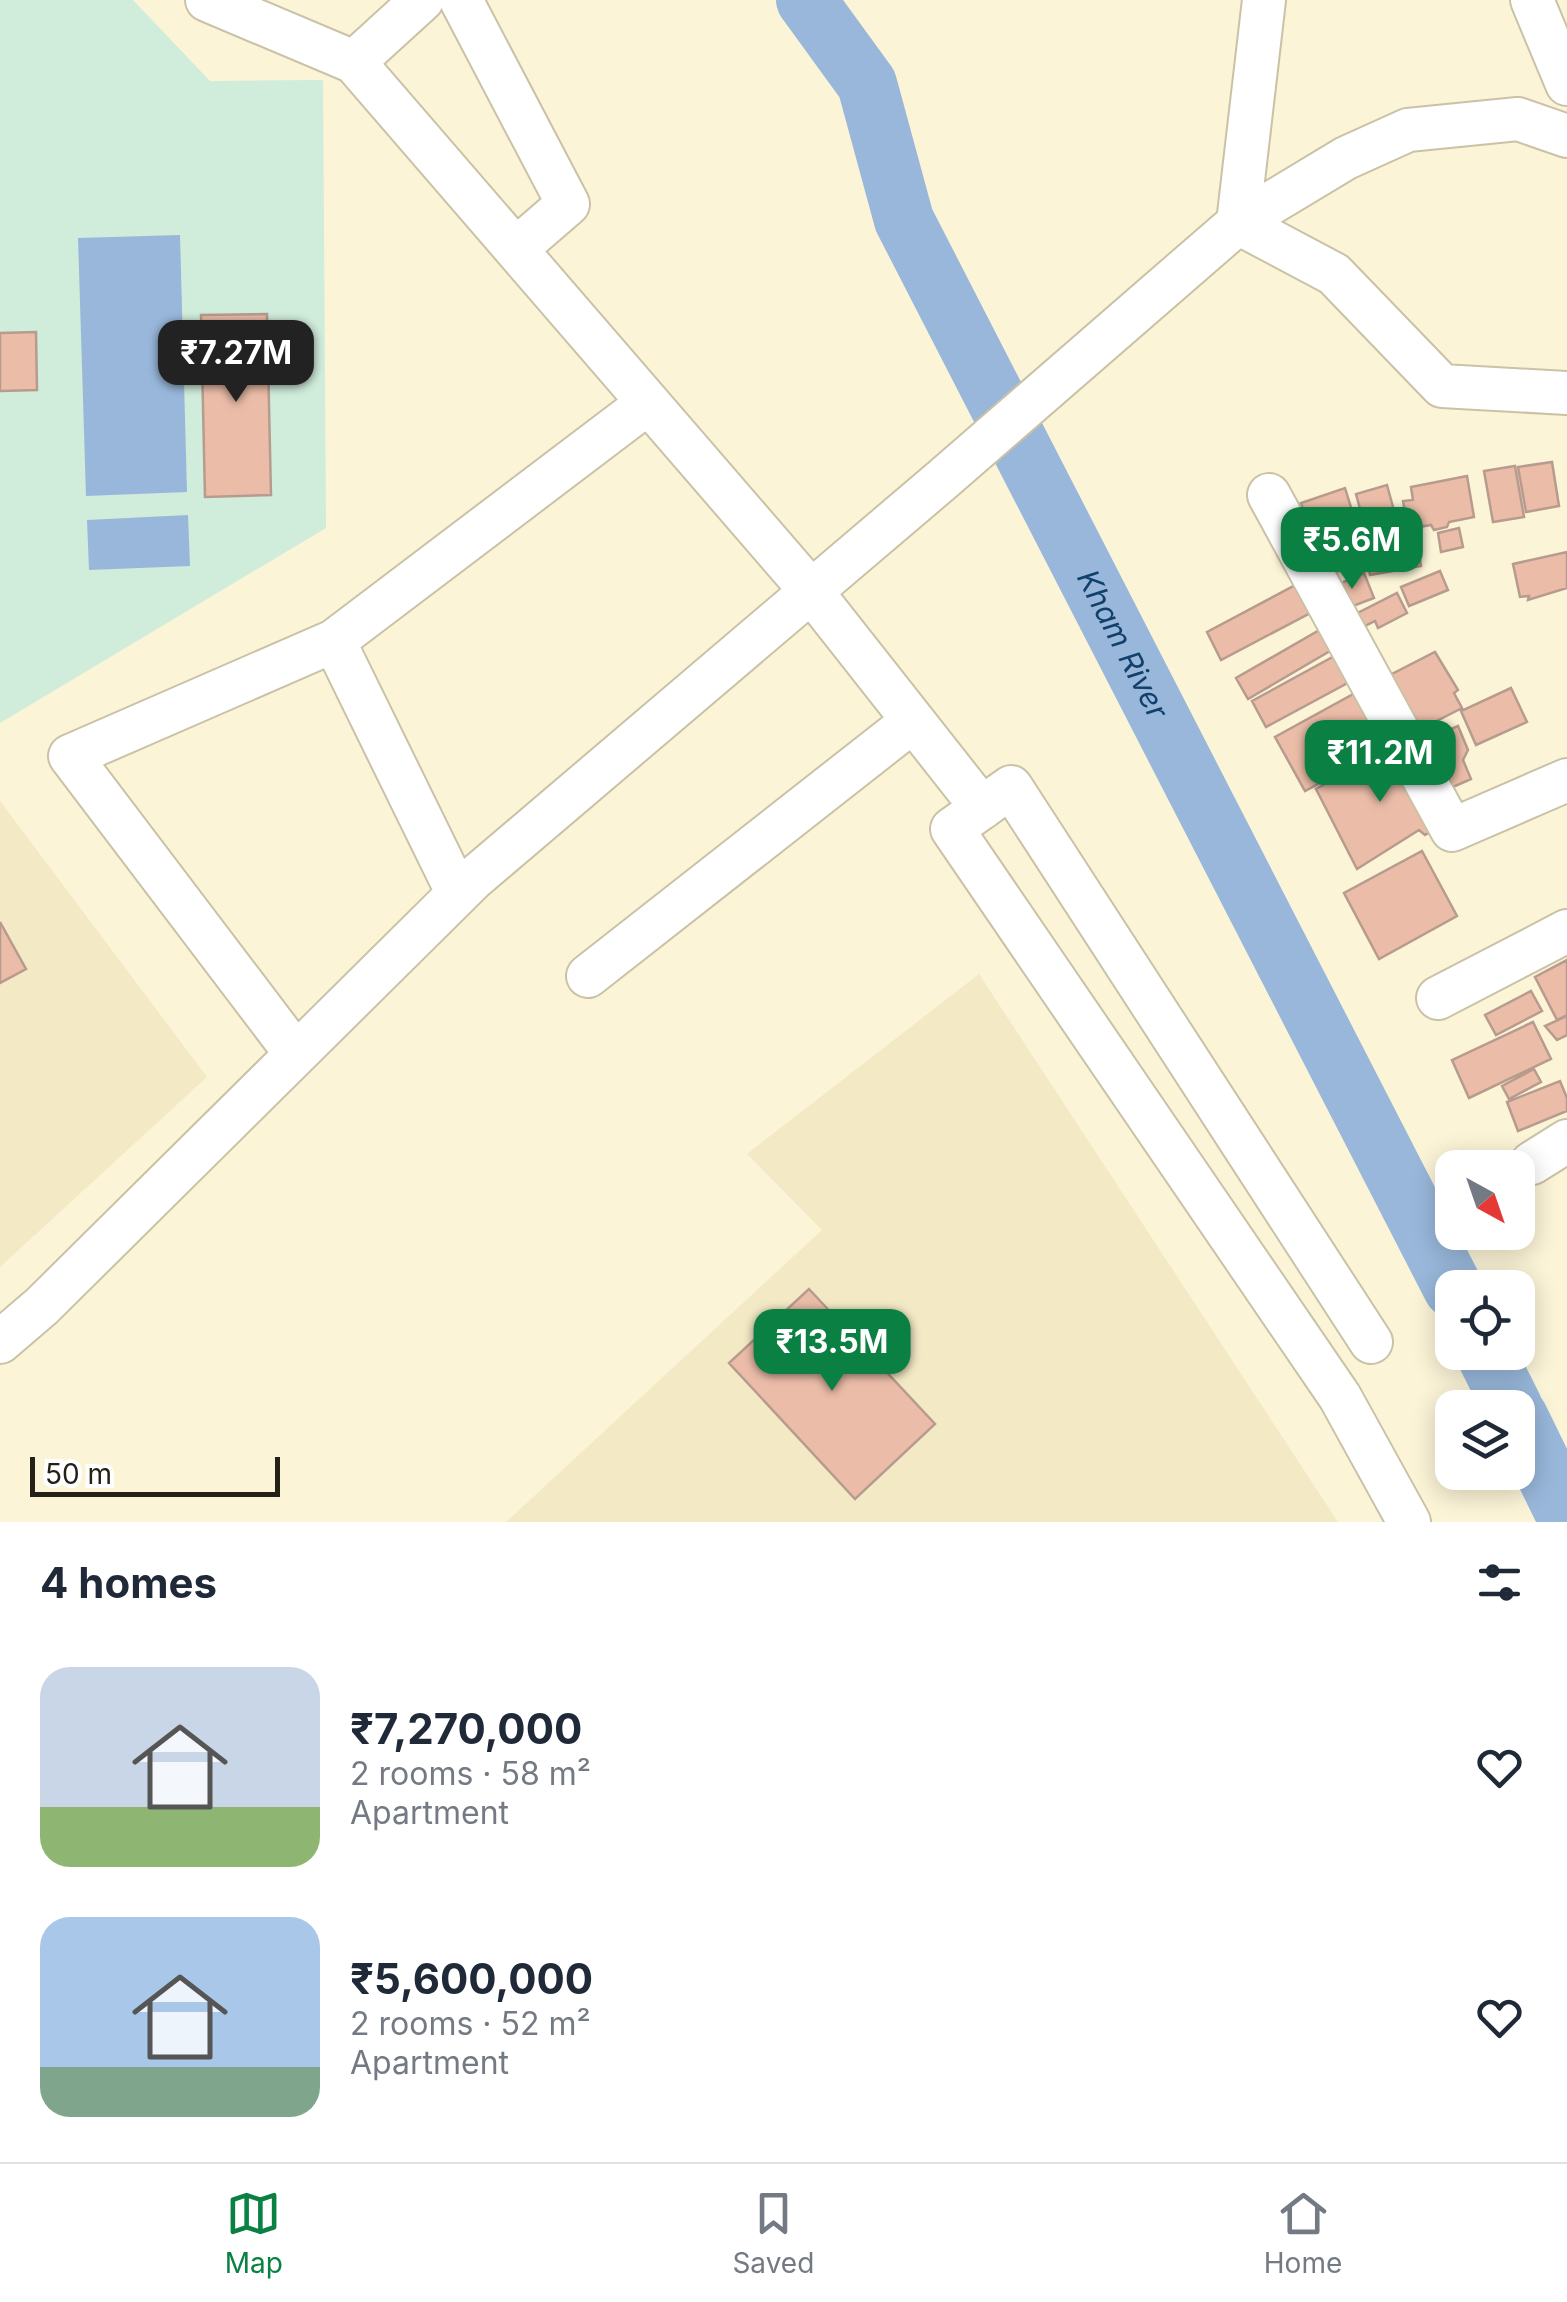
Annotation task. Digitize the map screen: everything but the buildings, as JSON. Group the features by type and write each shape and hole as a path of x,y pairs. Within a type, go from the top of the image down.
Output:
{"street":[{"path":"207,0 354,62 811,592 982,808"},
{"path":"354,62 422,0"},
{"path":"461,0 568,204 516,250"},
{"path":"1238,223 1264,0"},
{"path":"1532,0 1567,84"},
{"path":"0,1342 42,1306 458,894 1238,223 1346,158 1408,130 1518,119 1567,136"},
{"path":"1238,223 1334,274 1442,386 1567,393"},
{"path":"296,1054 70,756 334,641 648,403"},
{"path":"1269,495 1452,830 1567,780"},
{"path":"334,641 458,894"},
{"path":"588,976 913,721"},
{"path":"1371,1342 1011,788 952,829 1340,1397 1409,1522"},
{"path":"1438,998 1567,931"}],"shaded area":[{"path":"0,801 207,1077 0,1267"},
{"path":"979,974 1338,1522 506,1522 822,1230 747,1154"}],"green space":[{"path":"0,0 133,0 210,81 323,80 326,528 0,723"}],"water":[{"path":"180,235 187,492 86,496 78,238"},
{"path":"188,515 190,566 89,570 87,520"}],"waterway":[{"name":"Kham River","path":"806,0 867,84 904,220 1444,1270"},
{"name":"Kham River","path":"1494,1370 1504,1390"},
{"name":"Kham River","path":"1535,1452 1567,1517"}]}
